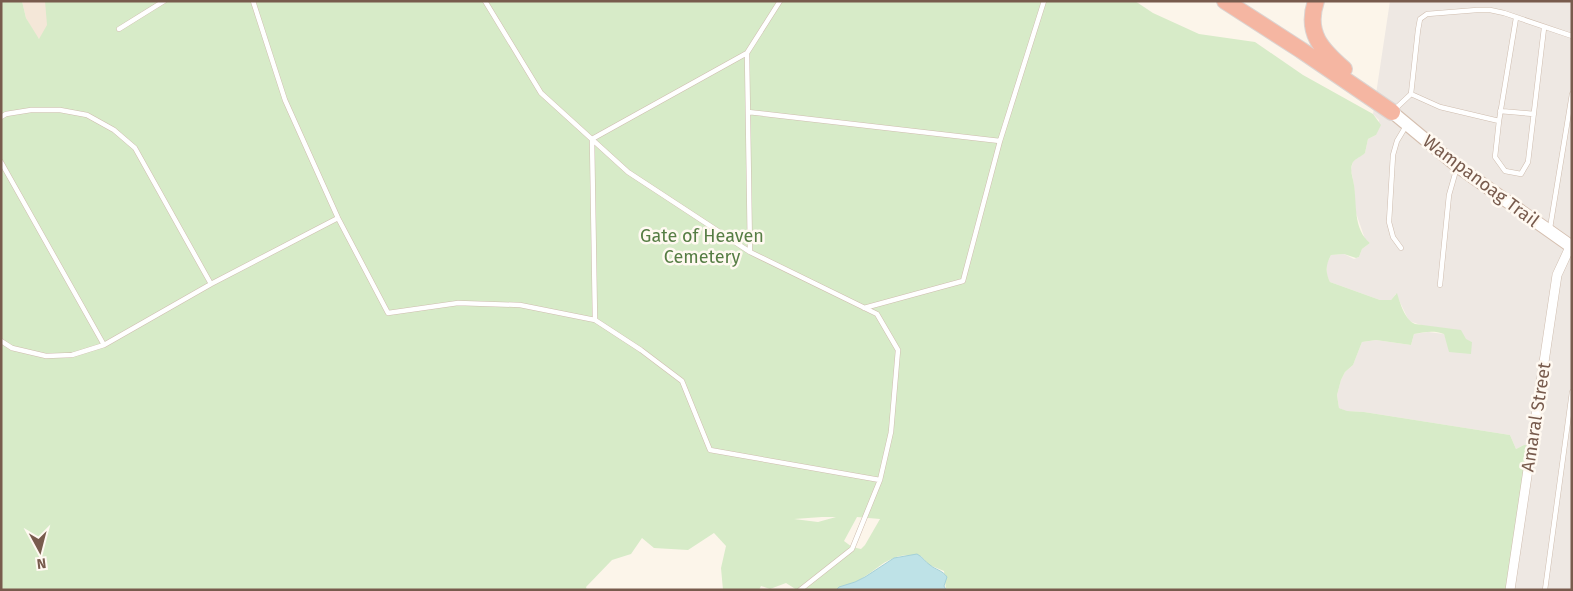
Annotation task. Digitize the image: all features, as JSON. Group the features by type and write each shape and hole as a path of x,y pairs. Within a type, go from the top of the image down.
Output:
{"highway":[{"path":"1225,1 1392,112"},
{"path":"1316,1 1313,12 1313,28 1321,47 1392,112"}],"main road":[{"name":"Wampanoag Trail","path":"1392,112 1457,166 1571,247"}],"street":[{"name":"Amaral Street","path":"1510,590 1557,275 1571,247"}],"lane":[{"path":"119,28 164,1"},
{"path":"253,1 285,100 338,218 388,313 458,303 520,305 595,320 641,350 682,381 710,450 880,480"},
{"path":"485,1 542,93 628,172 750,252 877,314 898,350 891,432 880,480 852,549 800,590"},
{"path":"592,139 747,53 780,1"},
{"path":"864,308 963,281 1000,141 1044,1"},
{"path":"1392,112 1411,94 1420,19 1428,14 1490,10 1572,36"},
{"path":"1516,18 1500,111 1496,156 1505,171 1521,174 1528,162 1544,28"},
{"path":"747,53 750,252"},
{"path":"1411,94 1440,107 1499,121"},
{"path":"1549,232 1572,94"},
{"path":"1,118 6,114 31,110 60,110 87,115 114,130 135,148 211,284"},
{"path":"1500,111 1534,114"},
{"path":"748,112 1000,141"},
{"path":"1400,248 1392,237 1389,222 1393,154 1397,141 1407,124"},
{"path":"1565,133 1572,137"},
{"path":"592,139 595,320"},
{"path":"1,162 104,345"},
{"path":"1440,285 1449,195 1457,166"},
{"path":"1,341 12,348 46,356 72,355 104,345 211,284 338,218"},
{"path":"1545,590 1572,392"}],"shaded area":[{"path":"22,1 136,1 57,45 37,38 26,18"},
{"path":"1390,1 1572,1 1572,590 1511,590 1524,445 1516,449 1510,435 1364,412 1346,411 1339,408 1337,395 1341,380 1345,372 1353,365 1362,342 1376,340 1411,345 1414,334 1428,332 1444,334 1446,339 1472,342 1409,321 1396,294 1391,300 1380,300 1330,282 1327,276 1327,263 1331,255 1344,254 1354,259 1359,257 1362,249 1370,243 1365,239 1355,210 1351,170 1353,161 1365,153 1368,139 1376,135 1379,120 1373,114"}],"green space":[{"name":"Gate of Heaven Cemetery","path":"1,1 22,1 26,18 39,39 47,25 45,1 1135,1 1153,13 1199,34 1255,42 1303,75 1373,114 1381,125 1376,135 1368,139 1365,153 1354,161 1351,168 1358,224 1370,243 1362,249 1359,257 1356,258 1344,254 1331,255 1327,268 1328,278 1330,282 1380,300 1391,300 1397,293 1403,311 1411,322 1461,330 1466,339 1472,342 1471,354 1449,352 1444,334 1436,332 1414,334 1411,345 1376,340 1362,342 1353,365 1345,372 1341,380 1337,395 1339,408 1347,411 1510,435 1516,449 1524,445 1532,445 1511,590 946,590 944,571 929,565 921,556 907,556 889,560 862,578 836,590 797,590 786,583 770,589 761,586 759,590 723,590 721,568 726,546 714,533 688,550 654,548 642,538 631,554 612,560 586,587 587,590 1,590","holes":["836,517 818,522 794,519","857,517 880,519 861,549 852,547 844,541"]}],"water":[{"path":"917,554 947,577 944,586 946,590 836,590 839,587 865,577 894,558"}]}
